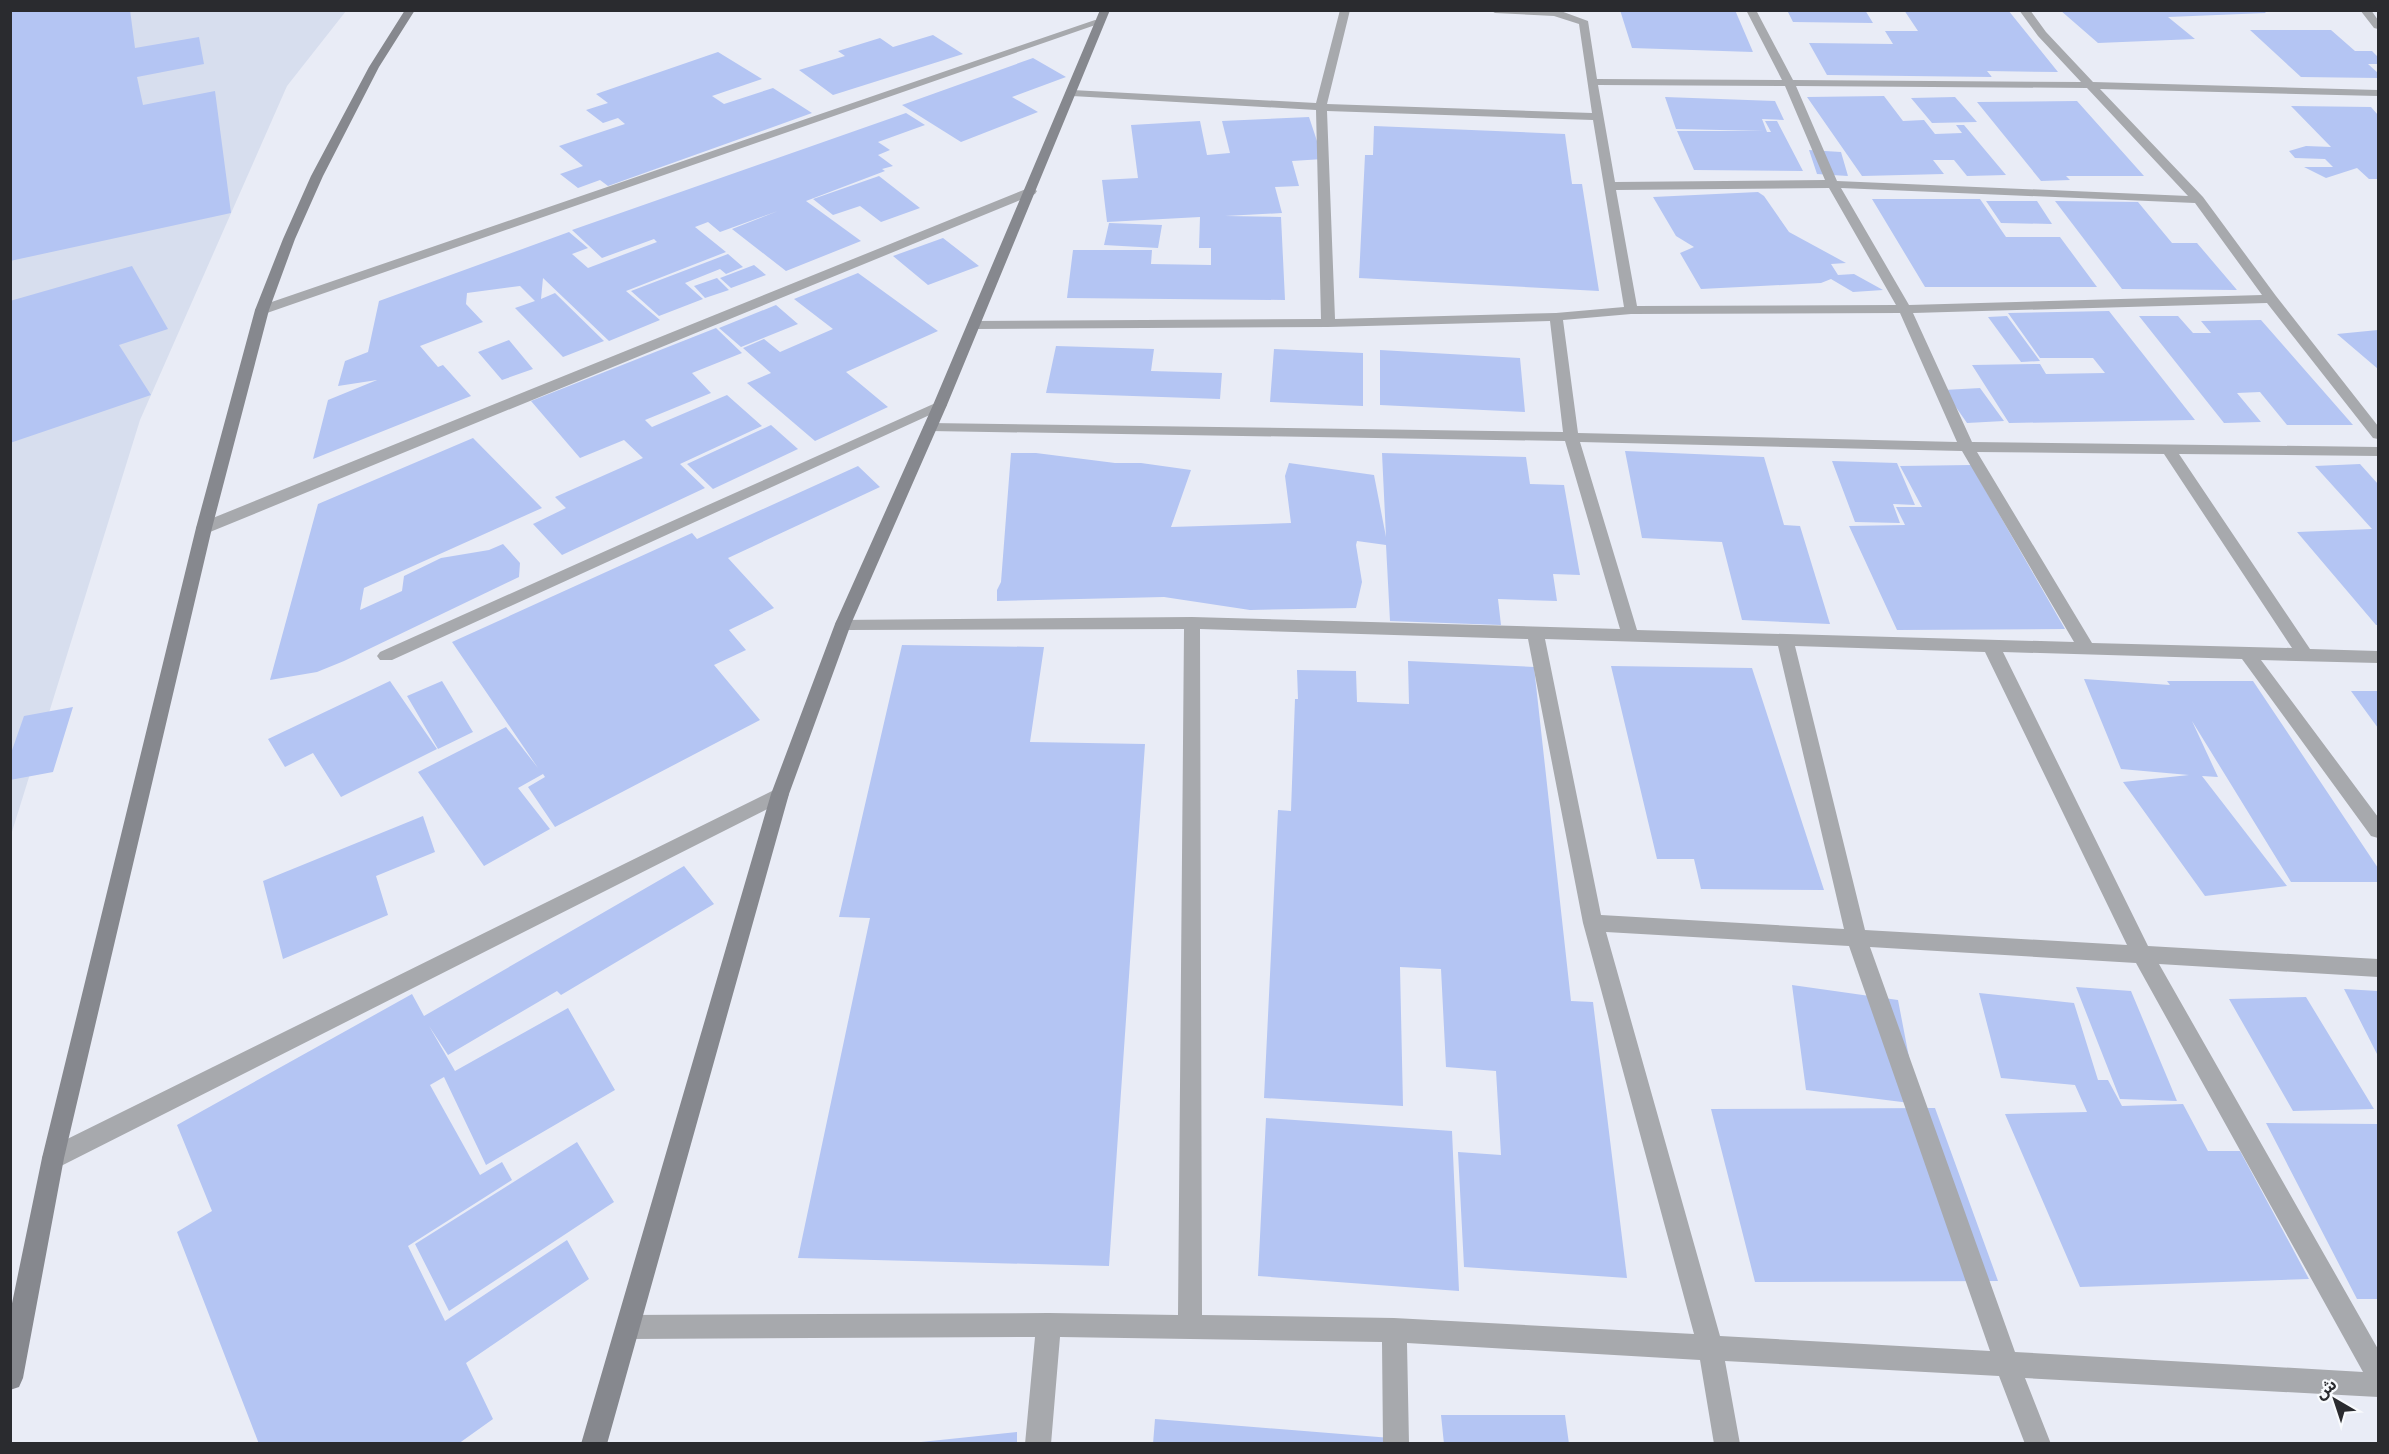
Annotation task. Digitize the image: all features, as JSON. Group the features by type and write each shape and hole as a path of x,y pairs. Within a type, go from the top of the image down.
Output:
{"main road":[{"path":"10,1378 53,1158 204,528 262,310 317,176 374,67 410,10"},
{"path":"594,1443 780,794 843,624 940,405 1072,93 1102,16"}],"street":[{"path":"1328,323 1321,107 1345,10"},
{"path":"1496,10 1562,14 1579,19 1585,27 1592,82 1632,310"},
{"path":"1751,10 1789,82 1833,184 1905,309 1967,447 2087,649"},
{"path":"2024,10 2042,34 2199,200 2271,299 2379,435"},
{"path":"2365,10 2379,26"},
{"path":"262,310 1102,16"},
{"path":"1592,82 2090,85 2379,93"},
{"path":"1072,93 1321,107 1598,117"},
{"path":"1610,186 1833,184 2199,200"},
{"path":"204,528 1031,191"},
{"path":"974,325 1328,323 1556,317 1632,310 1905,309 2271,299"},
{"path":"1556,317 1571,437 1630,636"},
{"path":"386,656 940,405"},
{"path":"930,427 1571,437 1967,447 2379,451"},
{"path":"2169,450 2304,655"},
{"path":"843,624 1192,623 2379,657"},
{"path":"1190,1327 1192,623"},
{"path":"1535,633 1593,923 1710,1347 1727,1443"},
{"path":"1785,640 1857,939 2007,1364 2038,1443"},
{"path":"1991,646 2142,954 2379,1373"},
{"path":"2247,654 2379,831"},
{"path":"53,1158 780,794"},
{"path":"1593,923 2379,968"},
{"path":"1038,1443 1049,1325"},
{"path":"628,1327 1049,1325 1394,1330 2379,1385"},
{"path":"1394,1330 1396,1443"}],"shaded area":[{"path":"11,11 346,11 287,86 140,420 11,835"}],"building":[{"path":"10,10 130,10 135,48 199,37 204,64 137,77 143,105 215,91 231,213 10,261"},
{"path":"1620,10 1735,10 1753,52 1632,48"},
{"path":"1787,10 1865,10 1873,23 1793,22"},
{"path":"1904,10 2008,10 2058,72 1987,71 1992,77 1827,75 1809,43 1893,44 1885,31 1918,31"},
{"path":"2060,10 2263,10 2266,13 2168,17 2195,39 2098,43"},
{"path":"2250,30 2331,30 2355,51 2372,51 2378,57 2378,64 2368,64 2378,73 2378,78 2301,77"},
{"path":"933,35 963,54 833,95 799,70 845,56 838,51 880,38 893,47"},
{"path":"718,52 762,79 712,96 724,104 773,88 812,113 608,186 600,180 578,188 560,174 583,166 559,146 625,124 618,118 603,123 586,110 608,103 596,94"},
{"path":"1033,58 1066,77 1012,97 1038,112 961,142 902,105"},
{"path":"1884,96 1903,121 1924,120 1935,134 1962,133 1956,125 1964,125 2006,175 1967,176 1954,160 1933,160 1944,174 1862,176 1807,97"},
{"path":"1665,97 1775,101 1784,120 1762,119 1767,132 1771,132 1765,121 1777,121 1803,171 1694,170 1677,131 1764,131 1676,129"},
{"path":"1955,97 1977,122 1932,123 1911,98"},
{"path":"2077,101 2144,176 2066,176 2070,180 2041,181 1977,102"},
{"path":"2291,106 2371,107 2378,115 2378,179 2369,179 2357,168 2326,178 2304,167 2333,167 2325,159 2295,158 2289,151 2306,146 2331,147"},
{"path":"906,113 925,125 878,142 890,150 878,155 893,166 806,201 861,241 786,271 732,229 778,211 720,232 708,222 695,227 726,252 626,291 660,320 609,341 543,278 541,299 555,293 604,341 563,357 515,308 535,301 520,286 467,293 466,304 483,322 420,346 438,367 443,365 471,396 313,459 328,400 377,380 338,386 345,361 368,352 379,301 569,232 588,248 572,254 588,268 657,242 654,239 602,258 572,230"},
{"path":"1309,117 1323,159 1292,161 1299,186 1275,187 1282,213 1225,216 1281,217 1285,300 1067,298 1073,250 1152,250 1151,264 1211,265 1211,248 1199,248 1200,217 1107,222 1102,180 1138,178 1131,125 1200,121 1207,155 1230,153 1222,121"},
{"path":"1374,126 1565,134 1572,184 1582,184 1599,291 1359,278 1365,155 1373,155"},
{"path":"1809,150 1841,152 1848,176 1817,174"},
{"path":"879,176 920,208 881,222 860,206 833,215 813,199"},
{"path":"1758,192 1764,196 1789,232 1846,263 1831,264 1838,275 1854,274 1883,290 1853,292 1831,279 1821,283 1701,289 1680,253 1694,247 1676,236 1653,197"},
{"path":"1872,199 1980,199 2006,237 2060,237 2097,287 1925,287"},
{"path":"1986,201 2037,201 2052,224 2001,223"},
{"path":"2055,201 2138,202 2172,243 2197,243 2237,290 2122,289"},
{"path":"1109,223 1162,225 1158,248 1104,245"},
{"path":"943,238 979,266 928,285 893,256"},
{"path":"728,254 743,267 726,274 720,269 685,283 703,299 659,316 631,291"},
{"path":"754,265 766,275 731,288 720,278"},
{"path":"132,266 168,329 119,345 151,395 10,443 10,301"},
{"path":"858,273 938,331 846,372 888,407 815,441 747,383 771,373 743,348 764,339 780,352 833,329 794,299"},
{"path":"717,278 729,290 705,298 694,286"},
{"path":"776,305 798,324 741,347 719,328"},
{"path":"2109,311 2195,420 2009,423 1972,365 2040,364 2046,374 2105,373 2093,358 2040,358 2008,313"},
{"path":"2007,316 2040,361 2021,362 1988,317"},
{"path":"2139,316 2178,316 2193,333 2211,333 2201,321 2261,320 2353,425 2287,425 2260,392 2237,393 2261,422 2224,423"},
{"path":"716,328 742,353 692,373 711,393 645,420 652,427 727,395 762,426 680,464 705,488 562,555 533,524 566,508 555,497 643,458 624,440 580,458 531,401"},
{"path":"2378,330 2378,369 2337,334"},
{"path":"509,340 533,369 502,380 478,352"},
{"path":"1056,346 1154,349 1151,371 1222,373 1220,399 1046,393"},
{"path":"1274,349 1363,353 1363,406 1270,402"},
{"path":"1380,350 1520,358 1525,412 1380,405"},
{"path":"1980,388 2004,421 1967,423 1944,390"},
{"path":"771,425 798,449 713,489 687,464"},
{"path":"473,438 542,508 364,588 360,610 402,591 404,576 441,558 489,550 503,544 520,563 519,577 344,661 317,672 270,680 318,504"},
{"path":"1625,451 1764,457 1784,525 1800,526 1830,624 1742,620 1722,542 1642,538"},
{"path":"1011,453 1036,453 1191,470 1171,527 1291,523 1285,476 1289,463 1374,475 1386,537 1382,453 1526,457 1530,484 1564,485 1580,575 1553,574 1557,601 1498,599 1501,625 1390,621 1386,545 1357,541 1362,582 1356,608 1250,610 1164,597 997,601 997,590 1001,582"},
{"path":"1832,461 1897,463 1915,505 1893,504 1900,523 1855,522"},
{"path":"2360,464 2378,484 2378,625 2297,532 2372,529 2315,466"},
{"path":"1971,465 2065,629 1897,630 1849,526 1905,525 1896,507 1922,507 1900,466"},
{"path":"858,466 880,487 728,558 774,608 729,630 746,650 714,665 760,720 555,827 528,787 545,777 543,774 518,788 550,829 484,866 418,772 506,727 538,768 452,642 692,533 697,539"},
{"path":"902,645 1044,647 1030,742 1145,744 1109,1266 798,1258 870,918 839,917"},
{"path":"1408,661 1534,667 1571,1001 1593,1002 1627,1278 1464,1267 1458,1152 1501,1155 1496,1071 1446,1067 1441,969 1400,967 1403,1106 1264,1098 1278,810 1291,811 1295,699 1298,699 1297,670 1356,671 1357,702 1409,704"},
{"path":"1611,666 1752,668 1824,890 1701,889 1694,859 1657,859"},
{"path":"2084,679 2170,685 2167,681 2253,681 2378,868 2378,882 2291,882 2192,721 2218,777 2202,776 2287,886 2205,896 2123,782 2189,775 2121,769"},
{"path":"390,681 437,749 341,797 313,753 285,767 268,739"},
{"path":"442,681 473,732 438,749 407,696"},
{"path":"2351,691 2378,691 2378,728"},
{"path":"73,707 53,772 10,780 10,756 24,716"},
{"path":"423,816 435,852 376,876 388,915 283,959 263,881"},
{"path":"684,866 714,904 561,995 557,991 448,1055 429,1026 455,1071 568,1008 615,1090 486,1165 444,1077 430,1085 480,1175 502,1162 512,1180 408,1246 445,1321 567,1240 589,1279 466,1363 493,1419 458,1444 259,1444 177,1232 212,1211 177,1125 412,994 424,1016"},
{"path":"1792,985 1898,1000 1918,1104 1806,1090"},
{"path":"2076,987 2131,991 2177,1101 2120,1099"},
{"path":"2344,989 2378,991 2378,1056"},
{"path":"1979,993 2074,1003 2098,1080 2108,1080 2122,1106 2183,1104 2208,1151 2240,1151 2309,1279 2080,1287 2005,1114 2087,1112 2075,1085 2001,1078"},
{"path":"2306,997 2374,1109 2293,1111 2229,999"},
{"path":"1935,1108 1998,1281 1755,1282 1711,1109"},
{"path":"1266,1118 1452,1131 1459,1291 1258,1276"},
{"path":"2266,1123 2378,1124 2378,1299 2357,1299"},
{"path":"577,1142 614,1202 449,1311 415,1244"},
{"path":"1441,1415 1565,1415 1569,1444 1444,1444"},
{"path":"1155,1419 1391,1438 1391,1444 1153,1444"},
{"path":"1017,1432 1017,1444 921,1444 921,1442"}]}
